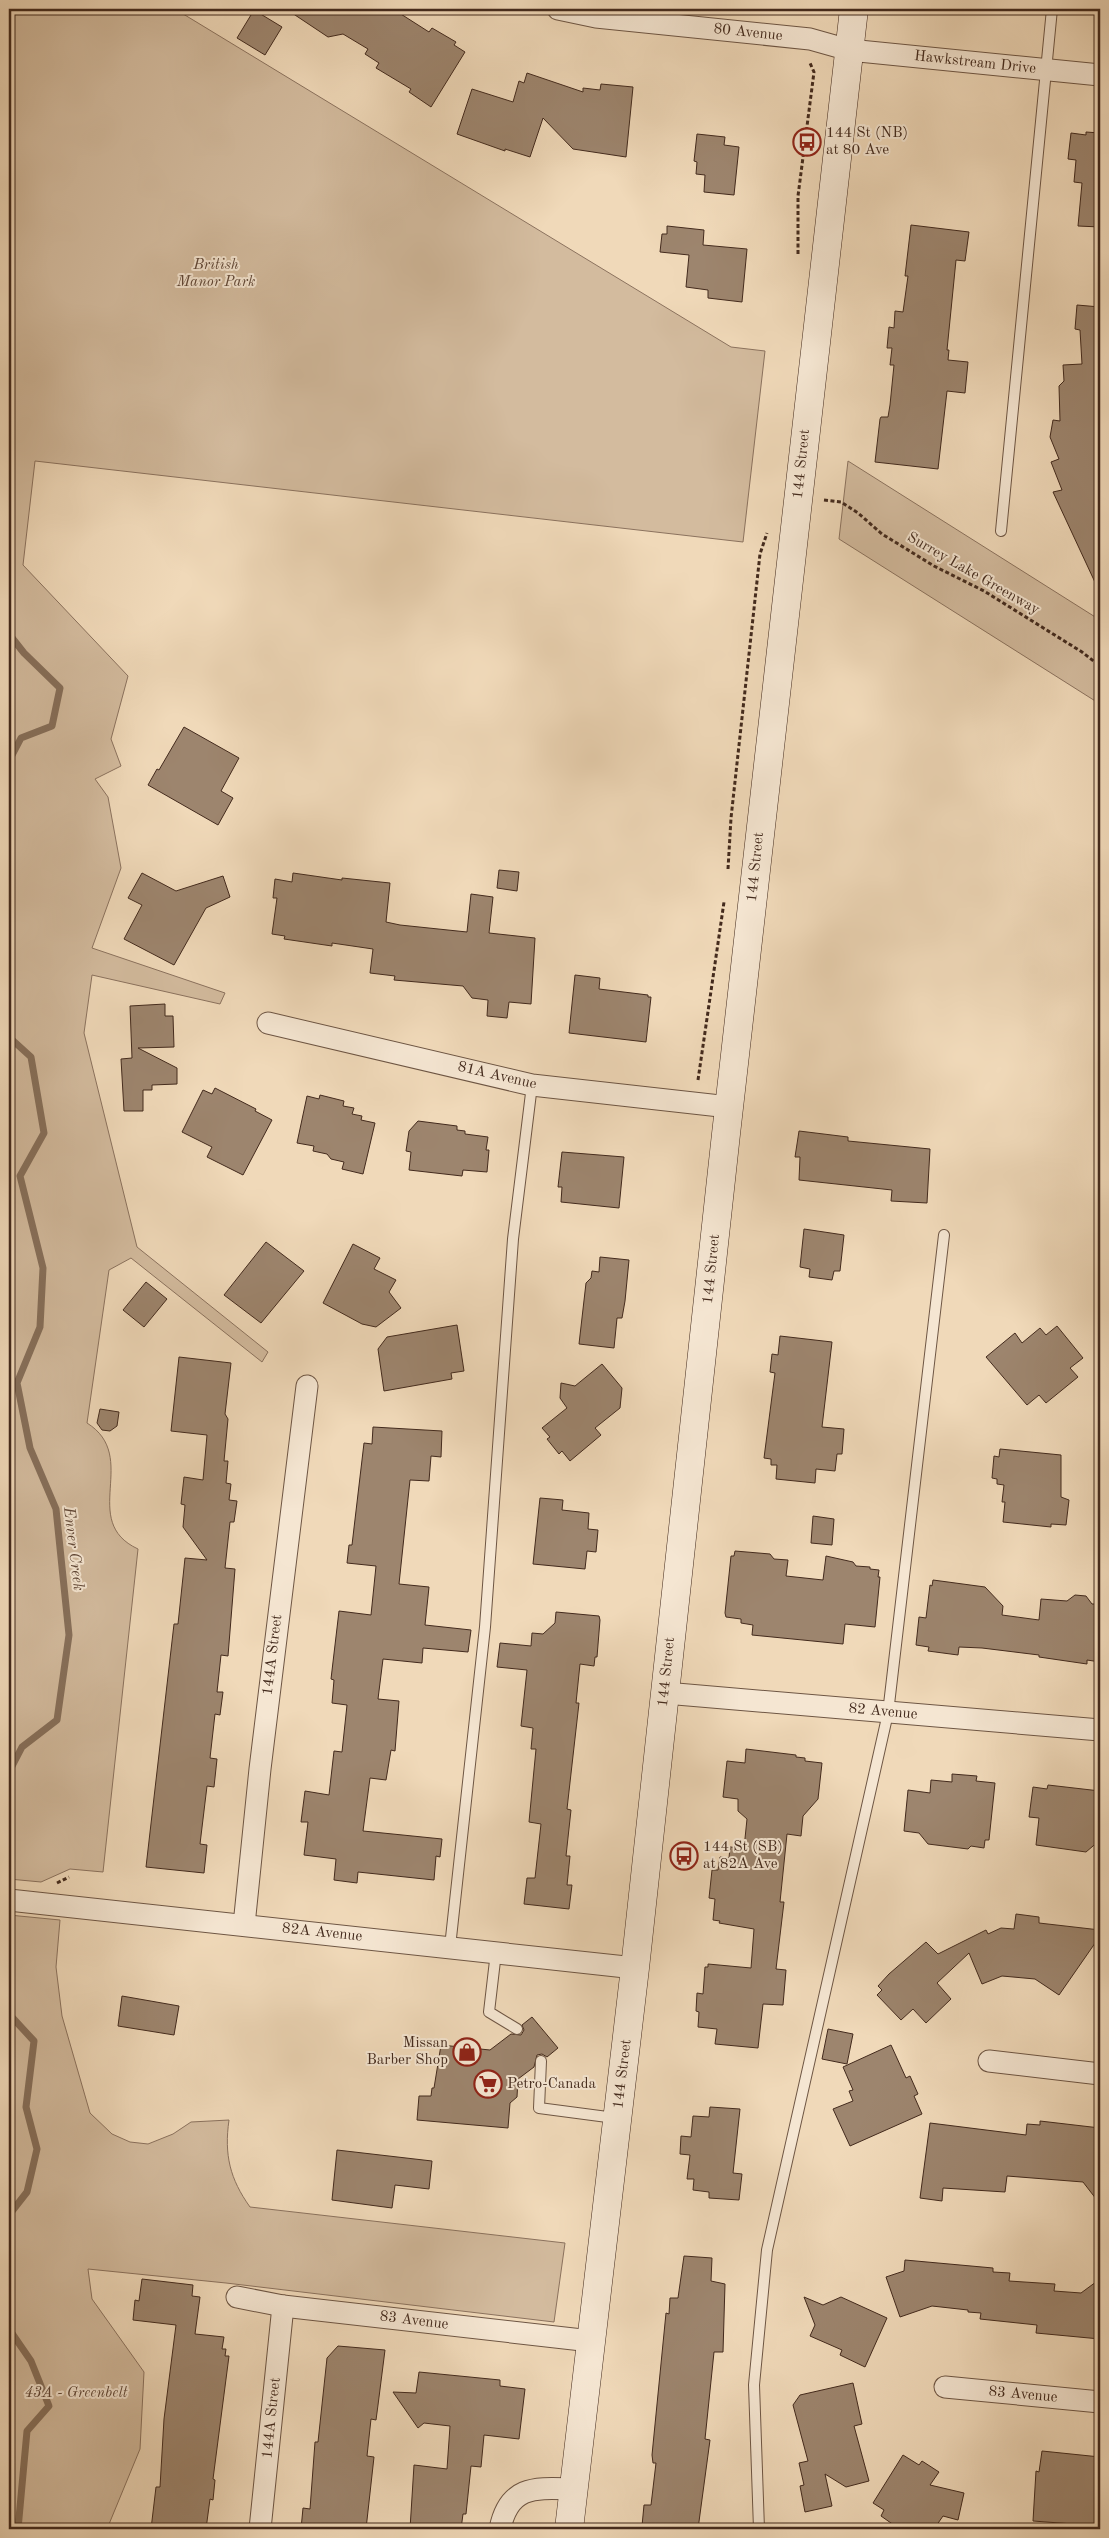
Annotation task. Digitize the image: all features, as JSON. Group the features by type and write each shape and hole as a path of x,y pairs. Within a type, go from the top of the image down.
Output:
{"main road":[{"name":"144 Street","path":"569,2529 635,1968 729,1107 854,9"}],"street":[{"name":"80 Avenue","path":"558,9 596,18 653,16 810,40 849,50"},
{"name":"Hawkstream Drive","path":"849,50 1100,75"},
{"name":"81A Avenue","path":"268,1023 532,1085 729,1107"},
{"name":"144A Street","path":"244,1925 264,1739 307,1386"},
{"name":"82 Avenue","path":"665,1693 1100,1730"},
{"name":"82A Avenue","path":"9,1900 635,1968"},
{"path":"989,2060 1100,2074"},
{"name":"83 Avenue","path":"237,2297 284,2306 591,2341"},
{"name":"144A Street","path":"260,2529 284,2306"},
{"name":"83 Avenue","path":"945,2387 1100,2402"},
{"path":"500,2529 507,2507 522,2493 536,2488 574,2489"}],"lane":[{"path":"1001,531 1052,9"},
{"path":"450,1947 485,1627 513,1239 532,1085"},
{"path":"759,2529 754,2384 767,2250 888,1713 944,1235"},
{"path":"496,1952 489,2012 517,2029"},
{"path":"542,2061 539,2108 618,2118"}],"path":[{"path":"798,259 798,196 803,147 807,142 814,72 808,60"},
{"name":"Surrey Lake Greenway","path":"835,501 841,502 858,513 890,539 934,566 984,591 1082,652 1100,666"},
{"path":"727,877 731,818 760,554 770,524"},
{"path":"698,1080 725,896"}],"green space":[{"name":"British Manor Park","path":"9,9 175,9 731,347 765,351 743,542 35,461 23,565 128,676 111,739 121,766 95,779 108,797 121,868 92,948 225,993 220,1004 92,975 84,1033 137,1247 268,1352 262,1362 131,1258 109,1270 87,1423 102,1437 109,1453 112,1522 121,1537 138,1549 103,1872 70,1869 41,1882 9,1879"},
{"path":"848,461 1100,620 1100,704 839,539"},
{"name":"43A - Greenbelt","path":"9,1915 60,1920 56,1967 62,2016 90,2113 112,2134 130,2142 148,2144 173,2134 191,2122 229,2120 227,2144 230,2166 238,2187 250,2207 565,2243 554,2322 226,2283 88,2269 92,2299 144,2372 140,2449 107,2529 9,2529"}],"building":[{"path":"286,9 393,9 429,32 432,28 456,42 454,45 465,52 431,107 409,92 411,89 376,68 379,63 365,54 368,49 343,34 328,37"},
{"path":"254,10 282,27 265,55 237,38"},
{"path":"527,73 583,92 583,88 600,90 601,84 633,87 626,157 573,149 543,118 530,157 505,149 505,151 457,134 472,89 513,102 519,81 524,83"},
{"path":"1086,132 1100,133 1100,227 1078,226 1082,183 1074,182 1076,160 1068,159 1071,133 1086,135"},
{"path":"697,134 725,137 724,145 739,147 734,195 704,192 705,175 696,174 697,162 694,161"},
{"path":"911,225 969,232 965,261 956,260 947,350 949,350 948,360 968,362 965,393 947,391 938,469 875,462 880,419 881,417 888,417 890,405 894,365 890,365 892,348 887,348 889,327 894,328 895,311 903,312 908,276 905,276"},
{"path":"667,226 704,230 703,245 747,249 742,302 708,298 708,290 686,287 689,255 660,252 662,234 667,234"},
{"path":"1077,305 1100,307 1100,593 1053,492 1062,490 1051,462 1059,459 1050,437 1053,420 1060,421 1059,386 1064,381 1063,365 1082,364 1080,330 1075,329"},
{"path":"184,727 239,758 221,791 233,798 218,825 148,785"},
{"path":"499,870 519,872 517,891 497,888"},
{"path":"142,873 176,891 223,876 230,897 206,908 174,965 124,939 142,905 128,898"},
{"path":"293,873 342,880 342,878 390,883 386,922 400,925 467,932 471,894 493,897 489,933 535,938 531,1004 509,1002 507,1018 487,1016 488,1000 472,998 463,986 394,980 395,976 370,973 373,949 332,943 332,946 284,939 285,936 272,934 277,898 273,898 275,879 292,882"},
{"path":"575,975 600,978 599,989 648,995 648,997 651,997 646,1042 569,1033"},
{"path":"165,1004 165,1016 173,1016 174,1047 138,1048 177,1068 177,1084 152,1085 152,1090 143,1090 143,1111 124,1111 121,1059 132,1058 130,1006"},
{"path":"215,1088 256,1109 255,1111 272,1120 243,1175 207,1157 212,1147 182,1132 203,1090 212,1094"},
{"path":"320,1095 344,1101 343,1106 354,1108 352,1114 362,1116 361,1120 375,1123 363,1174 342,1169 344,1162 331,1159 327,1154 313,1151 314,1146 297,1143 307,1096 319,1099"},
{"path":"418,1121 457,1126 457,1130 465,1131 465,1134 488,1137 486,1150 489,1150 487,1172 463,1170 462,1176 409,1170 411,1152 406,1151 409,1131"},
{"path":"799,1131 848,1137 848,1141 930,1149 927,1203 891,1201 892,1190 799,1180 800,1157 795,1157"},
{"path":"562,1152 624,1157 619,1208 561,1202 562,1187 558,1187"},
{"path":"804,1229 844,1235 840,1271 834,1271 832,1280 809,1277 810,1269 800,1267"},
{"path":"266,1242 304,1271 261,1323 224,1295"},
{"path":"353,1244 380,1258 374,1269 396,1280 389,1292 401,1308 376,1327 362,1324 323,1303"},
{"path":"600,1257 629,1260 625,1301 622,1318 617,1318 614,1348 579,1344 586,1283 591,1278 592,1271 599,1272"},
{"path":"146,1282 167,1299 144,1327 123,1310"},
{"path":"457,1325 464,1371 451,1373 452,1379 384,1391 378,1349 387,1337"},
{"path":"1057,1326 1083,1358 1070,1368 1078,1377 1046,1403 1039,1395 1027,1405 986,1357 1015,1333 1022,1343 1040,1328 1046,1335"},
{"path":"780,1336 832,1342 822,1427 844,1429 842,1454 837,1454 835,1471 816,1469 815,1483 776,1479 777,1465 771,1465 771,1459 764,1458 775,1373 770,1372 772,1354 778,1355"},
{"path":"179,1357 231,1363 225,1414 228,1419 224,1461 228,1461 226,1483 231,1484 229,1500 237,1501 234,1522 230,1522 225,1568 235,1569 228,1656 221,1655 217,1692 223,1692 220,1715 215,1714 210,1758 217,1759 214,1787 207,1786 200,1844 207,1845 204,1873 146,1867 174,1624 178,1624 185,1558 207,1560 183,1527 185,1505 181,1504 184,1477 203,1480 207,1435 171,1431"},
{"path":"602,1364 622,1388 620,1408 595,1428 601,1435 570,1461 562,1451 559,1454 547,1439 550,1437 542,1428 567,1408 560,1398 561,1383 575,1386"},
{"path":"100,1409 119,1412 117,1426 110,1431 102,1430 97,1423"},
{"path":"373,1427 442,1431 441,1457 431,1456 429,1481 410,1480 399,1584 429,1587 425,1625 471,1630 468,1652 423,1648 422,1663 383,1659 378,1699 399,1701 395,1751 391,1750 386,1780 370,1778 363,1831 442,1839 440,1857 436,1856 434,1880 358,1872 357,1883 334,1880 336,1859 304,1855 308,1822 301,1822 305,1791 329,1795 334,1751 342,1752 347,1705 332,1703 334,1680 331,1679 339,1611 371,1615 376,1566 347,1563 349,1545 352,1545 364,1443 372,1444"},
{"path":"1000,1449 1061,1455 1061,1497 1069,1500 1066,1525 1051,1524 1051,1527 1003,1522 1005,1502 1002,1502 1004,1485 997,1484 997,1479 992,1478 994,1456 999,1457"},
{"path":"540,1498 563,1500 562,1510 589,1513 588,1529 598,1530 596,1552 587,1551 585,1569 533,1564"},
{"path":"813,1516 834,1519 832,1545 811,1543"},
{"path":"735,1551 770,1554 774,1559 788,1560 786,1576 823,1580 826,1556 853,1562 856,1566 879,1570 875,1627 845,1624 843,1644 752,1635 753,1625 741,1623 741,1619 726,1617 725,1613 731,1556 734,1556"},
{"path":"933,1580 985,1587 1003,1606 1002,1615 1039,1620 1041,1599 1067,1601 1075,1595 1086,1596 1092,1604 1100,1604 1100,1662 1087,1660 1087,1664 1039,1657 1039,1655 982,1648 959,1647 958,1655 928,1651 929,1647 916,1645 919,1617 926,1618 930,1585 932,1586"},
{"path":"556,1612 599,1616 600,1620 597,1657 595,1657 594,1666 580,1664 576,1703 579,1703 567,1809 571,1810 566,1856 570,1856 567,1885 572,1885 569,1909 524,1904 527,1878 535,1878 541,1824 529,1822 536,1749 531,1749 533,1728 521,1726 527,1670 497,1667 500,1643 531,1646 532,1633 543,1634 555,1623"},
{"path":"746,1749 796,1755 796,1757 805,1758 805,1761 822,1763 818,1799 803,1816 801,1836 787,1834 780,1902 784,1902 776,1969 786,1970 783,2005 763,2004 758,2048 715,2044 717,2029 698,2027 699,2012 696,2011 697,1993 703,1994 705,1967 708,1967 708,1964 751,1968 754,1929 719,1923 720,1921 713,1920 715,1899 709,1898 712,1870 718,1870 720,1857 729,1858 730,1847 744,1848 747,1819 738,1811 738,1799 723,1797 727,1761 745,1763"},
{"path":"952,1774 977,1776 976,1781 995,1783 989,1840 985,1840 984,1848 971,1846 968,1849 928,1844 919,1833 904,1831 908,1790 930,1793 931,1780 952,1782"},
{"path":"1048,1785 1100,1791 1100,1840 1086,1852 1036,1845 1039,1818 1029,1817 1033,1787 1047,1789"},
{"path":"1016,1914 1039,1917 1039,1923 1100,1930 1100,1936 1059,1995 1035,1979 1002,1976 982,1984 969,1953 937,1983 951,1999 926,2023 913,2009 901,2020 877,1995 882,1990 878,1986 889,1974 926,1942 938,1954 986,1930 988,1934 1001,1928 1014,1929"},
{"path":"122,1996 179,2006 174,2035 118,2026"},
{"path":"532,2017 558,2048 547,2057 542,2054 537,2055 534,2067 518,2079 517,2097 510,2103 508,2128 417,2120 419,2096 431,2096 432,2088 434,2088 441,2045 490,2050 511,2034 521,2035 524,2030 522,2025"},
{"path":"828,2029 853,2034 847,2064 822,2059"},
{"path":"891,2045 906,2078 910,2076 918,2094 914,2096 922,2114 850,2146 833,2109 853,2101 849,2091 853,2090 843,2067"},
{"path":"710,2107 740,2109 733,2173 742,2174 739,2200 709,2198 709,2192 693,2190 694,2179 687,2179 690,2155 680,2154 681,2136 691,2137 693,2116 709,2117"},
{"path":"1040,2121 1100,2128 1100,2204 1083,2182 1007,2176 1005,2192 943,2188 942,2201 920,2198 930,2123 1026,2135 1027,2124 1040,2125"},
{"path":"337,2150 432,2161 429,2189 395,2185 392,2208 332,2200"},
{"path":"684,2256 712,2258 711,2281 725,2284 723,2352 714,2352 705,2439 710,2440 698,2529 649,2529 649,2526 642,2526 644,2505 651,2505 656,2463 653,2463 652,2455 666,2313 669,2314 670,2298 678,2298"},
{"path":"905,2260 993,2268 993,2272 1010,2273 1009,2281 1055,2284 1054,2291 1081,2293 1100,2279 1100,2339 1036,2333 1037,2325 980,2319 981,2313 932,2306 900,2317 886,2277 904,2271"},
{"path":"142,2279 193,2285 192,2296 200,2297 195,2334 224,2337 222,2349 226,2349 225,2356 229,2356 213,2479 215,2480 213,2500 210,2499 206,2529 151,2529 156,2487 160,2487 164,2419 176,2325 133,2320 135,2300 139,2301"},
{"path":"804,2297 823,2305 841,2297 887,2318 865,2367 840,2355 842,2350 810,2336 815,2325"},
{"path":"338,2346 385,2350 376,2420 371,2419 367,2456 374,2457 366,2529 301,2529 303,2508 310,2509 315,2442 318,2442 327,2358"},
{"path":"419,2372 500,2380 500,2386 525,2389 519,2439 484,2435 481,2467 471,2466 466,2514 463,2514 461,2529 410,2529 414,2465 447,2469 450,2426 424,2423 418,2428 393,2392 416,2393"},
{"path":"853,2383 862,2424 854,2426 869,2481 846,2487 825,2474 832,2506 805,2512 800,2486 804,2485 799,2463 808,2461 793,2405 800,2395"},
{"path":"1042,2451 1100,2457 1100,2526 1033,2521 1036,2471 1039,2472"},
{"path":"903,2455 919,2465 922,2461 939,2472 930,2485 964,2493 958,2520 943,2516 934,2529 909,2529 898,2528 881,2516 884,2510 873,2503"}],"waterway":[{"name":"Enver Creek","path":"9,634 24,653 60,688 52,726 21,738 9,761"},
{"name":"Enver Creek","path":"9,1037 31,1057 44,1133 20,1176 43,1268 40,1327 17,1383 30,1448 56,1509 69,1635 57,1720 22,1747 9,1772"},
{"name":"Enver Creek","path":"9,2014 34,2041 26,2107 37,2149 27,2192 9,2215"},
{"name":"Enver Creek","path":"9,2329 31,2361 49,2406 27,2431 18,2529"}],"place":[{"name":"144 St (NB) at 80 Ave","path":"807,142"},
{"name":"144 St (SB) at 82A Ave","path":"684,1856"},
{"name":"Missan Barber Shop","path":"467,2052"},
{"name":"Petro-Canada","path":"488,2084"}]}
